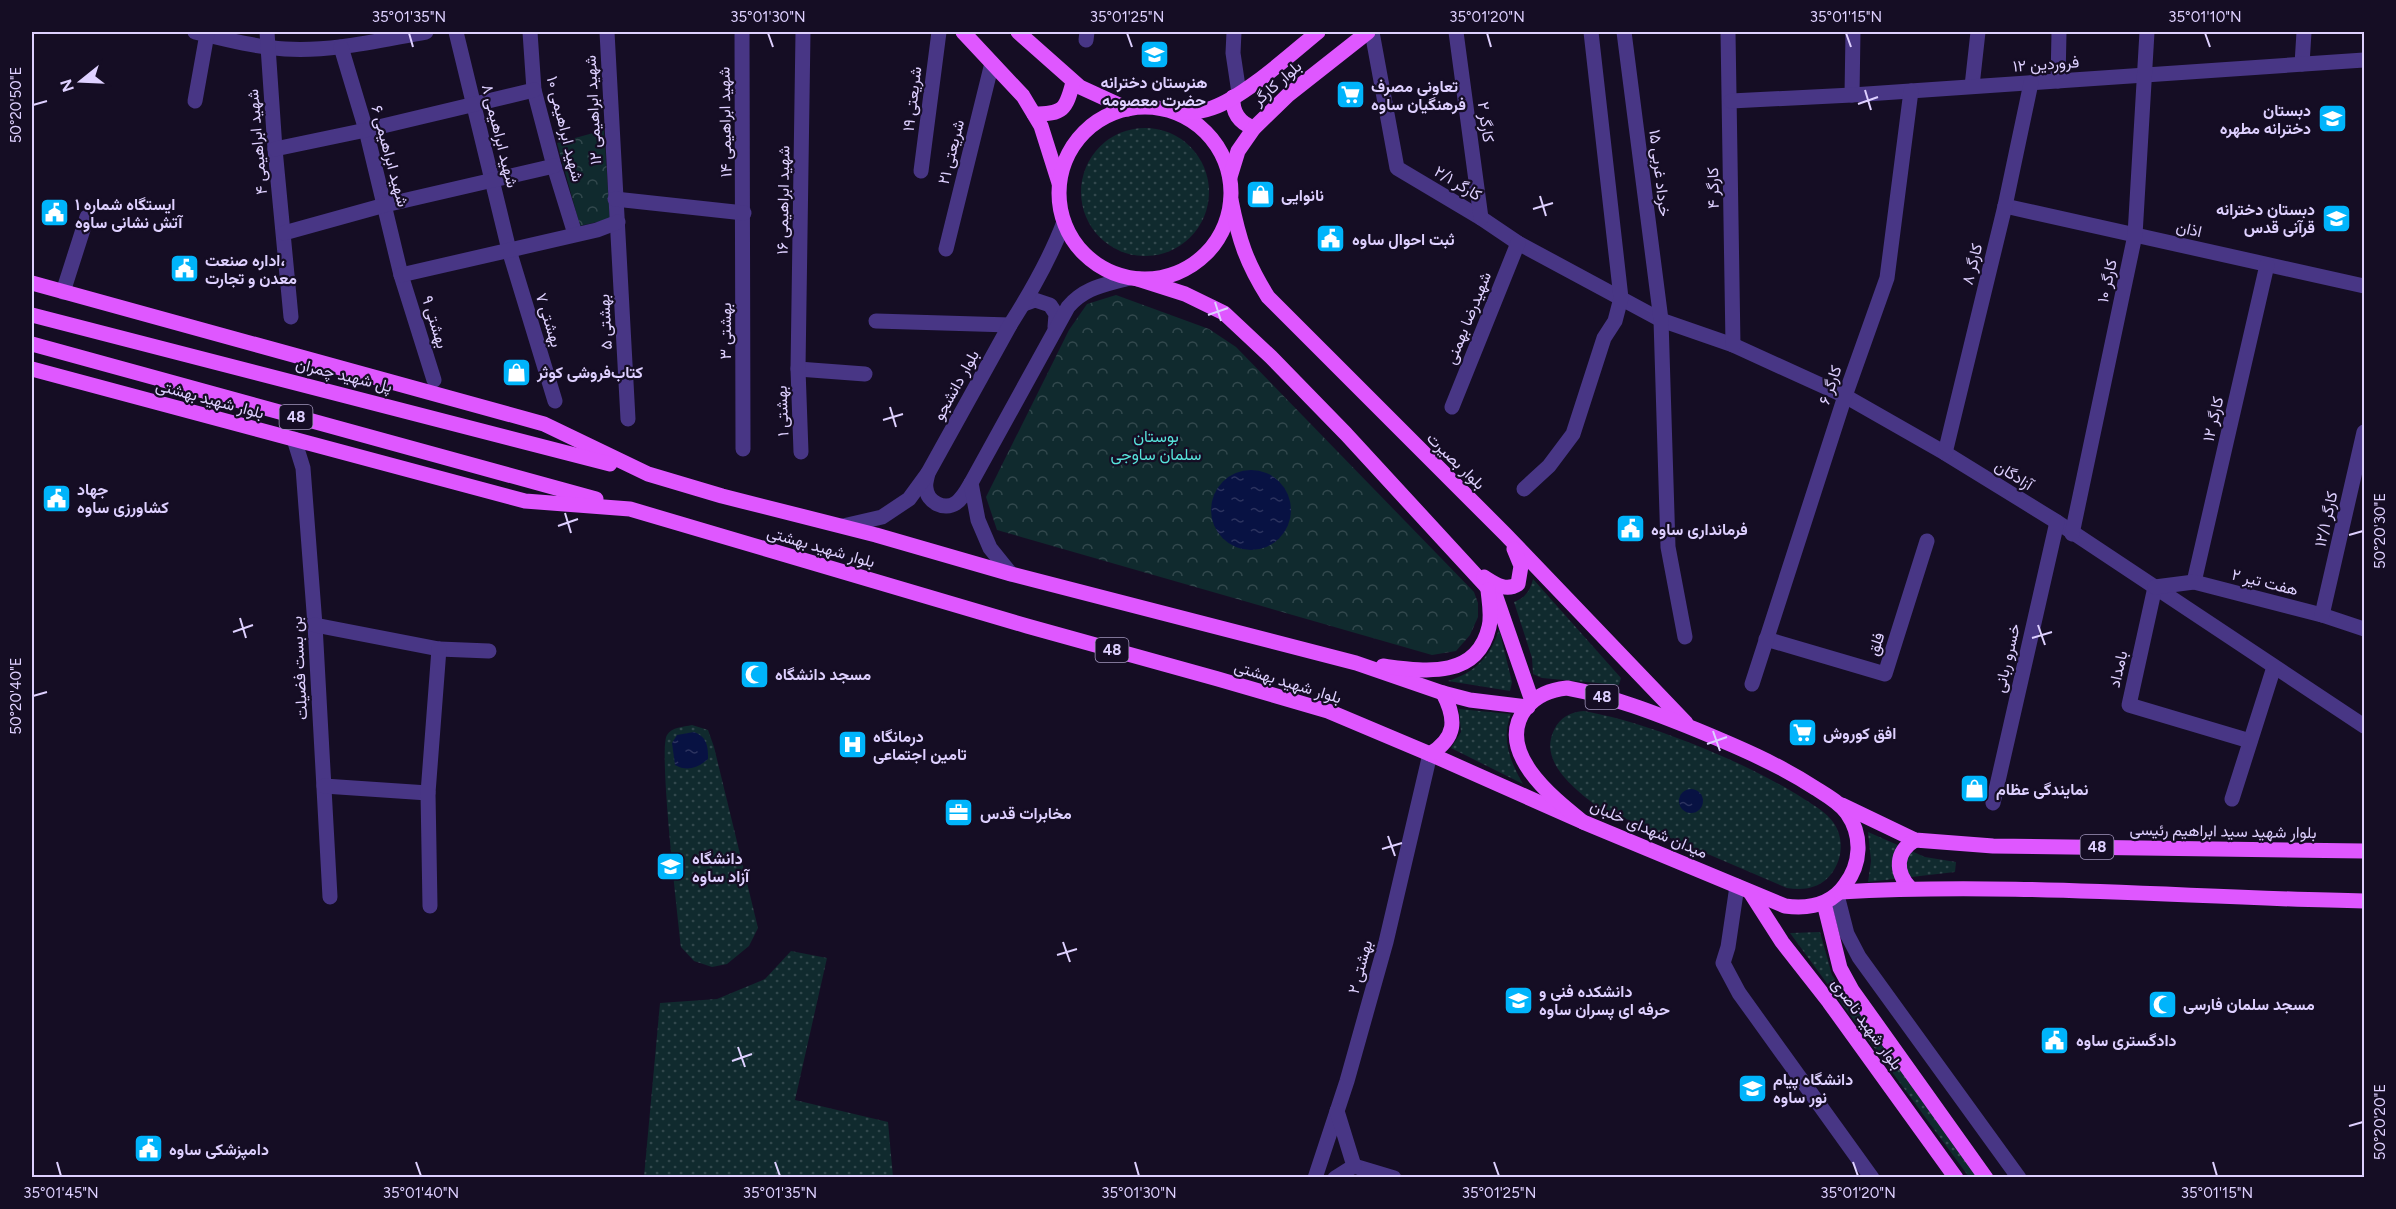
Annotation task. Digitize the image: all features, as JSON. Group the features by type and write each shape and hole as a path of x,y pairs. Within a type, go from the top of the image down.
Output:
{"main road":[{"path":"963,32 1023,96 1041,126 1059,186 1064,222 1083,253 1096,264 1134,279 1185,294 1224,313 1272,357 1496,597 1530,704"},
{"path":"1018,32 1073,82 1094,95 1128,109"},
{"name":"بلوار کارگر","path":"1174,112 1212,108 1236,95 1318,32"},
{"name":"بلوار کارگر","path":"1230,177 1238,151 1254,128 1288,95 1370,32"},
{"path":"1034,114 1053,114 1062,110 1070,97 1073,82"},
{"path":"1236,95 1233,110 1244,125 1254,128"},
{"path":"1059,186 1065,162 1081,136 1105,117 1128,109 1151,107 1174,112 1196,124 1210,137 1221,153 1230,177 1231,200 1224,229 1212,248 1195,264 1168,277 1134,279"},
{"name":"بلوار بصیرت","path":"1231,200 1238,239 1254,275 1268,297 1505,534 1690,727"},
{"name":"بلوار شهید بهشتی","path":"33,284 544,424 648,474 722,496 843,526 1011,574 1356,663 1470,700 1530,704"},
{"name":"پل شهید چمران","path":"32,315 648,474"},
{"name":"48","path":"32,344 630,509"},
{"name":"بلوار شهید بهشتی","path":"32,369 525,501 630,509 1328,711 1582,822"},
{"path":"1471,569 1504,588 1512,588 1518,584 1521,567 1505,534"},
{"path":"1356,663 1423,671 1452,668 1468,661 1483,643 1490,626 1488,587"},
{"name":"48","path":"1530,704 1554,689 1567,688 1657,713 1790,772 1838,803 1854,824 1859,850 1852,876 1834,897"},
{"path":"1430,754 1448,740 1452,727 1443,693"},
{"name":"میدان شهدای خلبان","path":"1530,704 1519,722 1517,735 1522,758 1536,779 1582,822 1791,907 1811,907 1834,897"},
{"name":"بلوار شهید سید ابراهیم رئیسی","path":"1838,803 1915,840 1993,846 2364,851"},
{"path":"1910,888 1902,879 1898,866 1905,848 1915,840"},
{"name":"48","path":"1834,897 1910,888 2364,901"},
{"name":"بلوار شهید ناصری","path":"1743,889 1829,1002 1956,1178"},
{"name":"بلوار شهید ناصری","path":"1834,897 1839,968 1852,990 1986,1178"}],"street":[{"name":"شهید ابراهیمی ۴","path":"267,32 275,149 291,317"},
{"path":"195,101 201,33 268,48 303,50 341,47 376,36 426,32"},
{"name":"شهید ابراهیمی ۸","path":"456,32 509,250"},
{"name":"شهید ابراهیمی ۱۰","path":"530,32 534,90 575,234"},
{"name":"شهید ابراهیمی ۱۲","path":"608,32 618,222"},
{"name":"شهید ابراهیمی ۱۴","path":"742,32 744,213"},
{"name":"شهید ابراهیمی ۱۶","path":"798,369 803,32"},
{"name":"شریعتی ۱۹","path":"921,171 939,32"},
{"path":"1234,32 1236,95"},
{"name":"کارگر ۲/۱","path":"1370,32 1397,168 1518,243 1621,298"},
{"name":"کارگر ۲","path":"1456,32 1481,218"},
{"path":"1524,489 1549,466 1574,434 1604,338 1615,321 1621,298 1591,32"},
{"name":"۱۵ خرداد غربی","path":"1624,32 1661,320 1668,547 1685,637"},
{"name":"کارگر ۴","path":"1728,32 1731,101 1733,345"},
{"path":"1852,95 1853,32"},
{"path":"1972,86 1978,32"},
{"path":"2058,81 2059,32"},
{"name":"کارگر ۱۰","path":"2072,534 2135,235 2147,32"},
{"path":"2301,64 2304,32"},
{"name":"شهید ابراهیمی ۶","path":"341,47 386,204 401,275"},
{"name":"۱۲ فروردین","path":"1731,101 1852,95 2364,60"},
{"name":"شریعتی ۲۱","path":"946,249 992,63"},
{"name":"کارگر ۸","path":"1945,453 2005,207 2031,83"},
{"path":"275,149 534,90"},
{"name":"کارگر ۶","path":"1752,684 1845,396 1887,278 1911,91"},
{"path":"284,233 386,204 554,166"},
{"path":"615,199 744,213"},
{"name":"اذان","path":"2005,207 2267,265 2363,281"},
{"name":"بهشتی ۳","path":"743,449 744,213"},
{"path":"63,292 87,218"},
{"path":"401,275 597,230 618,222"},
{"name":"بهشتی ۵","path":"618,222 628,419"},
{"name":"بلوار دانشجو","path":"843,526 882,517 909,499 928,473 1053,252 1064,222"},
{"name":"شهیدرضا بهمنی","path":"1452,407 1518,243"},
{"name":"بهشتی ۷","path":"509,250 555,401"},
{"name":"کارگر ۱۲","path":"2194,582 2267,265"},
{"name":"بهشتی ۹","path":"401,275 434,380"},
{"path":"928,473 926,489 931,500 940,505 951,506 958,502 971,483 1055,327 1078,295 1134,279"},
{"name":"آزادگان","path":"1621,298 1661,320 1733,345 1845,396 1945,453 2056,522 2364,726"},
{"path":"1024,304 1035,300 1050,305 1056,314 1055,327"},
{"path":"876,321 1010,325"},
{"path":"798,369 865,374"},
{"name":"بهشتی ۱","path":"798,369 801,452"},
{"name":"کارگر ۱۲/۱","path":"2322,615 2364,432"},
{"name":"بن بست فضیلت","path":"294,440 303,468 315,625 330,897"},
{"path":"971,483 978,520 990,548 1011,574"},
{"name":"خسرو ربانی","path":"1993,803 2056,522"},
{"name":"فلق","path":"1766,639 1885,674 1927,541"},
{"name":"هفت تیر ۲","path":"2155,587 2194,582 2322,615 2364,629"},
{"name":"بامداد","path":"2155,587 2129,705 2250,741"},
{"path":"315,625 439,650 489,651"},
{"path":"430,906 428,793 439,650"},
{"path":"2232,800 2274,667"},
{"name":"بهشتی ۲","path":"1315,1178 1386,942 1430,754"},
{"path":"324,786 428,793"},
{"path":"1743,889 1723,963 1739,993 1872,1178"},
{"path":"1834,897 1847,934 1859,957 2019,1178"},
{"path":"1337,1111 1354,1166"},
{"path":"1335,1178 1354,1166 1394,1178"}],"green space":[{"path":"1145,128 1170,133 1190,147 1204,167 1209,192 1204,217 1190,237 1170,251 1145,256 1120,251 1100,237 1086,217 1081,192 1086,167 1100,147 1120,133"},
{"path":"604,130 610,219 580,226 557,143"},
{"name":"بوستان سلمان ساوجی","path":"1116,295 1209,329 1236,347 1474,592 1478,603 1478,617 1470,635 1456,651 1432,655 997,530 986,497 1069,330 1087,304"},
{"path":"1533,579 1621,678 1619,685 1542,678 1533,674 1532,658 1514,602 1527,593"},
{"path":"1499,629 1512,682 1510,691 1448,681 1467,673 1481,662 1492,647"},
{"path":"1459,709 1511,714 1507,732 1508,750 1523,784 1451,748 1461,732"},
{"path":"1584,711 1639,725 1698,746 1781,785 1824,812 1837,828 1841,848 1836,867 1828,878 1817,885 1800,889 1787,888 1598,807 1570,784 1555,764 1551,753 1550,742 1559,722 1570,714"},
{"path":"692,725 708,730 714,747 758,928 749,946 727,964 712,967 694,961 681,947 670,835 665,770 667,735 675,729"},
{"path":"1868,832 1925,857 1956,862 1955,872 1868,882 1871,861"},
{"path":"1820,932 1832,975 1978,1177 1969,1177 1790,933"},
{"path":"791,951 827,958 795,1100 888,1122 893,1177 644,1177 660,1003 717,999 765,979"}],"water":[{"path":"1251,470 1266,473 1279,482 1288,495 1291,510 1288,525 1279,538 1266,547 1251,550 1236,547 1223,538 1214,525 1211,510 1214,495 1223,482 1236,473"},
{"path":"694,732 702,736 706,742 708,759 692,768 675,765 672,743 677,735"},
{"path":"1691,789 1696,790 1702,796 1702,806 1696,812 1691,813 1686,812 1680,806 1679,801 1680,796 1686,790"}],"place":[{"name":"هنرستان دخترانه حضرت معصومه","path":"1154,54"},
{"name":"تعاونی مصرف فرهنگیان ساوه","path":"1350,95"},
{"name":"دبستان دخترانه مطهره","path":"2332,119"},
{"name":"نانوایی","path":"1260,195"},
{"name":"ایستگاه شماره ۱ آتش نشانی ساوه","path":"54,213"},
{"name":"دبستان دخترانه قرآنی قدس","path":"2336,218"},
{"name":"ثبت احوال ساوه","path":"1331,239"},
{"name":"اداره صنعت، معدن و تجارت","path":"184,269"},
{"name":"کتاب‌فروشی کوثر","path":"516,372"},
{"name":"جهاد کشاورزی ساوه","path":"56,498"},
{"name":"فرمانداری ساوه","path":"1630,529"},
{"name":"مسجد دانشگاه","path":"754,674"},
{"name":"افق کوروش","path":"1802,733"},
{"name":"درمانگاه تامین اجتماعی","path":"852,745"},
{"name":"نمایندگی عظام","path":"1975,789"},
{"name":"مخابرات قدس","path":"959,813"},
{"name":"دانشگاه آزاد ساوه","path":"671,867"},
{"name":"دانشکده فنی و حرفه ای پسران ساوه","path":"1518,1000"},
{"name":"مسجد سلمان فارسی","path":"2162,1004"},
{"name":"دادگستری ساوه","path":"2055,1040"},
{"name":"دانشگاه پیام نور ساوه","path":"1752,1088"},
{"name":"دامپزشکی ساوه","path":"148,1149"}]}
